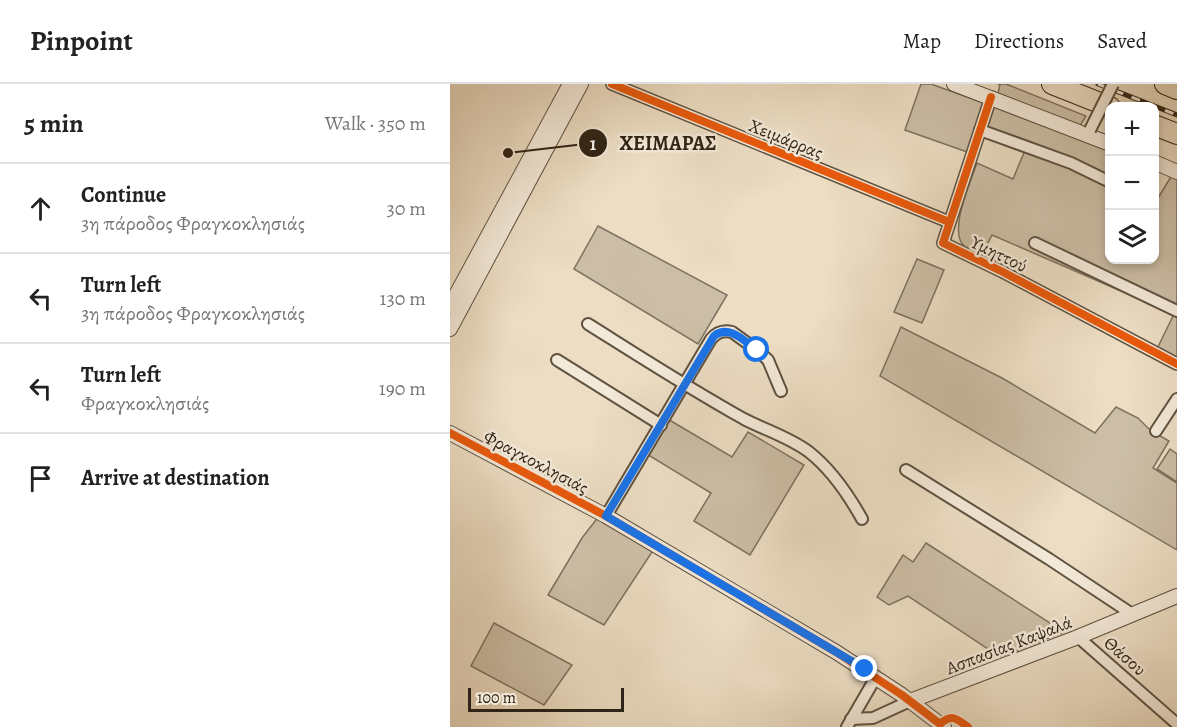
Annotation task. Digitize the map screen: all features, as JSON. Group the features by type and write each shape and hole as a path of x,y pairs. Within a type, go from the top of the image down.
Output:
{"highway":[{"path":"1052,84 1105,105"},
{"path":"1165,84 1177,89"},
{"path":"1159,127 1177,134"}],"street":[{"path":"450,306 570,84"},
{"path":"450,328 581,84"},
{"name":"Χειμάρρας","path":"612,84 949,222"},
{"path":"954,84 1089,132 1105,141"},
{"path":"1089,132 1113,84"},
{"name":"Υμηττού","path":"991,98 943,243 1177,364"},
{"path":"980,130 1071,163 1105,180"},
{"path":"1159,164 1177,172"},
{"path":"1035,243 1177,311"},
{"path":"588,324 684,384 808,452 827,469 847,493 862,519"},
{"path":"606,516 684,384 714,336 719,332 726,331 738,336 768,360 781,391"},
{"path":"557,360 661,425"},
{"path":"1156,431 1177,399"},
{"name":"Φραγκοκλησιάς","path":"450,434 606,516 876,677 941,726"},
{"path":"906,470 1132,614"},
{"name":"Ασπασίας Καψαλά","path":"849,723 873,718 910,701 1078,637 1177,596"},
{"name":"Θάσου","path":"1078,637 1177,723"},
{"path":"849,723 876,677"}],"shaded area":[{"path":"921,84 931,84 984,103 970,153 905,130"},
{"path":"998,84 1006,84 1086,116 1080,126 998,93 1000,85"},
{"path":"995,103 1105,148 1105,264 1159,264 1159,196 1172,175 1177,177 1177,367 1155,353 1174,314 992,235 982,255 965,247 960,240 959,219 977,163 1013,179 1028,143 987,129"},
{"path":"598,226 727,295 698,344 574,269"},
{"path":"917,259 944,270 922,323 894,312"},
{"path":"901,327 1002,378 1095,433 1116,407 1138,418 1150,430 1169,441 1153,468 1177,483 1177,550 880,376"},
{"path":"666,418 732,457 748,432 804,465 750,555 694,521 711,493 645,453"},
{"path":"1170,449 1177,454 1177,482 1157,469"},
{"path":"599,516 654,549 604,625 548,595 582,538"},
{"path":"926,543 1064,632 1000,657 908,596 889,605 877,597 903,555 913,562"},
{"path":"494,623 572,665 544,705 471,666"}],"railway":[{"path":"1098,84 1177,115"}],"cycle path":[{"path":"612,84 949,222"},
{"path":"991,97 943,243 1177,364"},
{"path":"450,433 606,516 836,652 902,695 940,724 951,718 968,727"}],"place":[{"name":"ΧΕΙΜΑΡΑΣ","path":"508,153"}],"route":[{"path":"757,350 732,332 722,331 714,336 606,516 865,669"}]}
